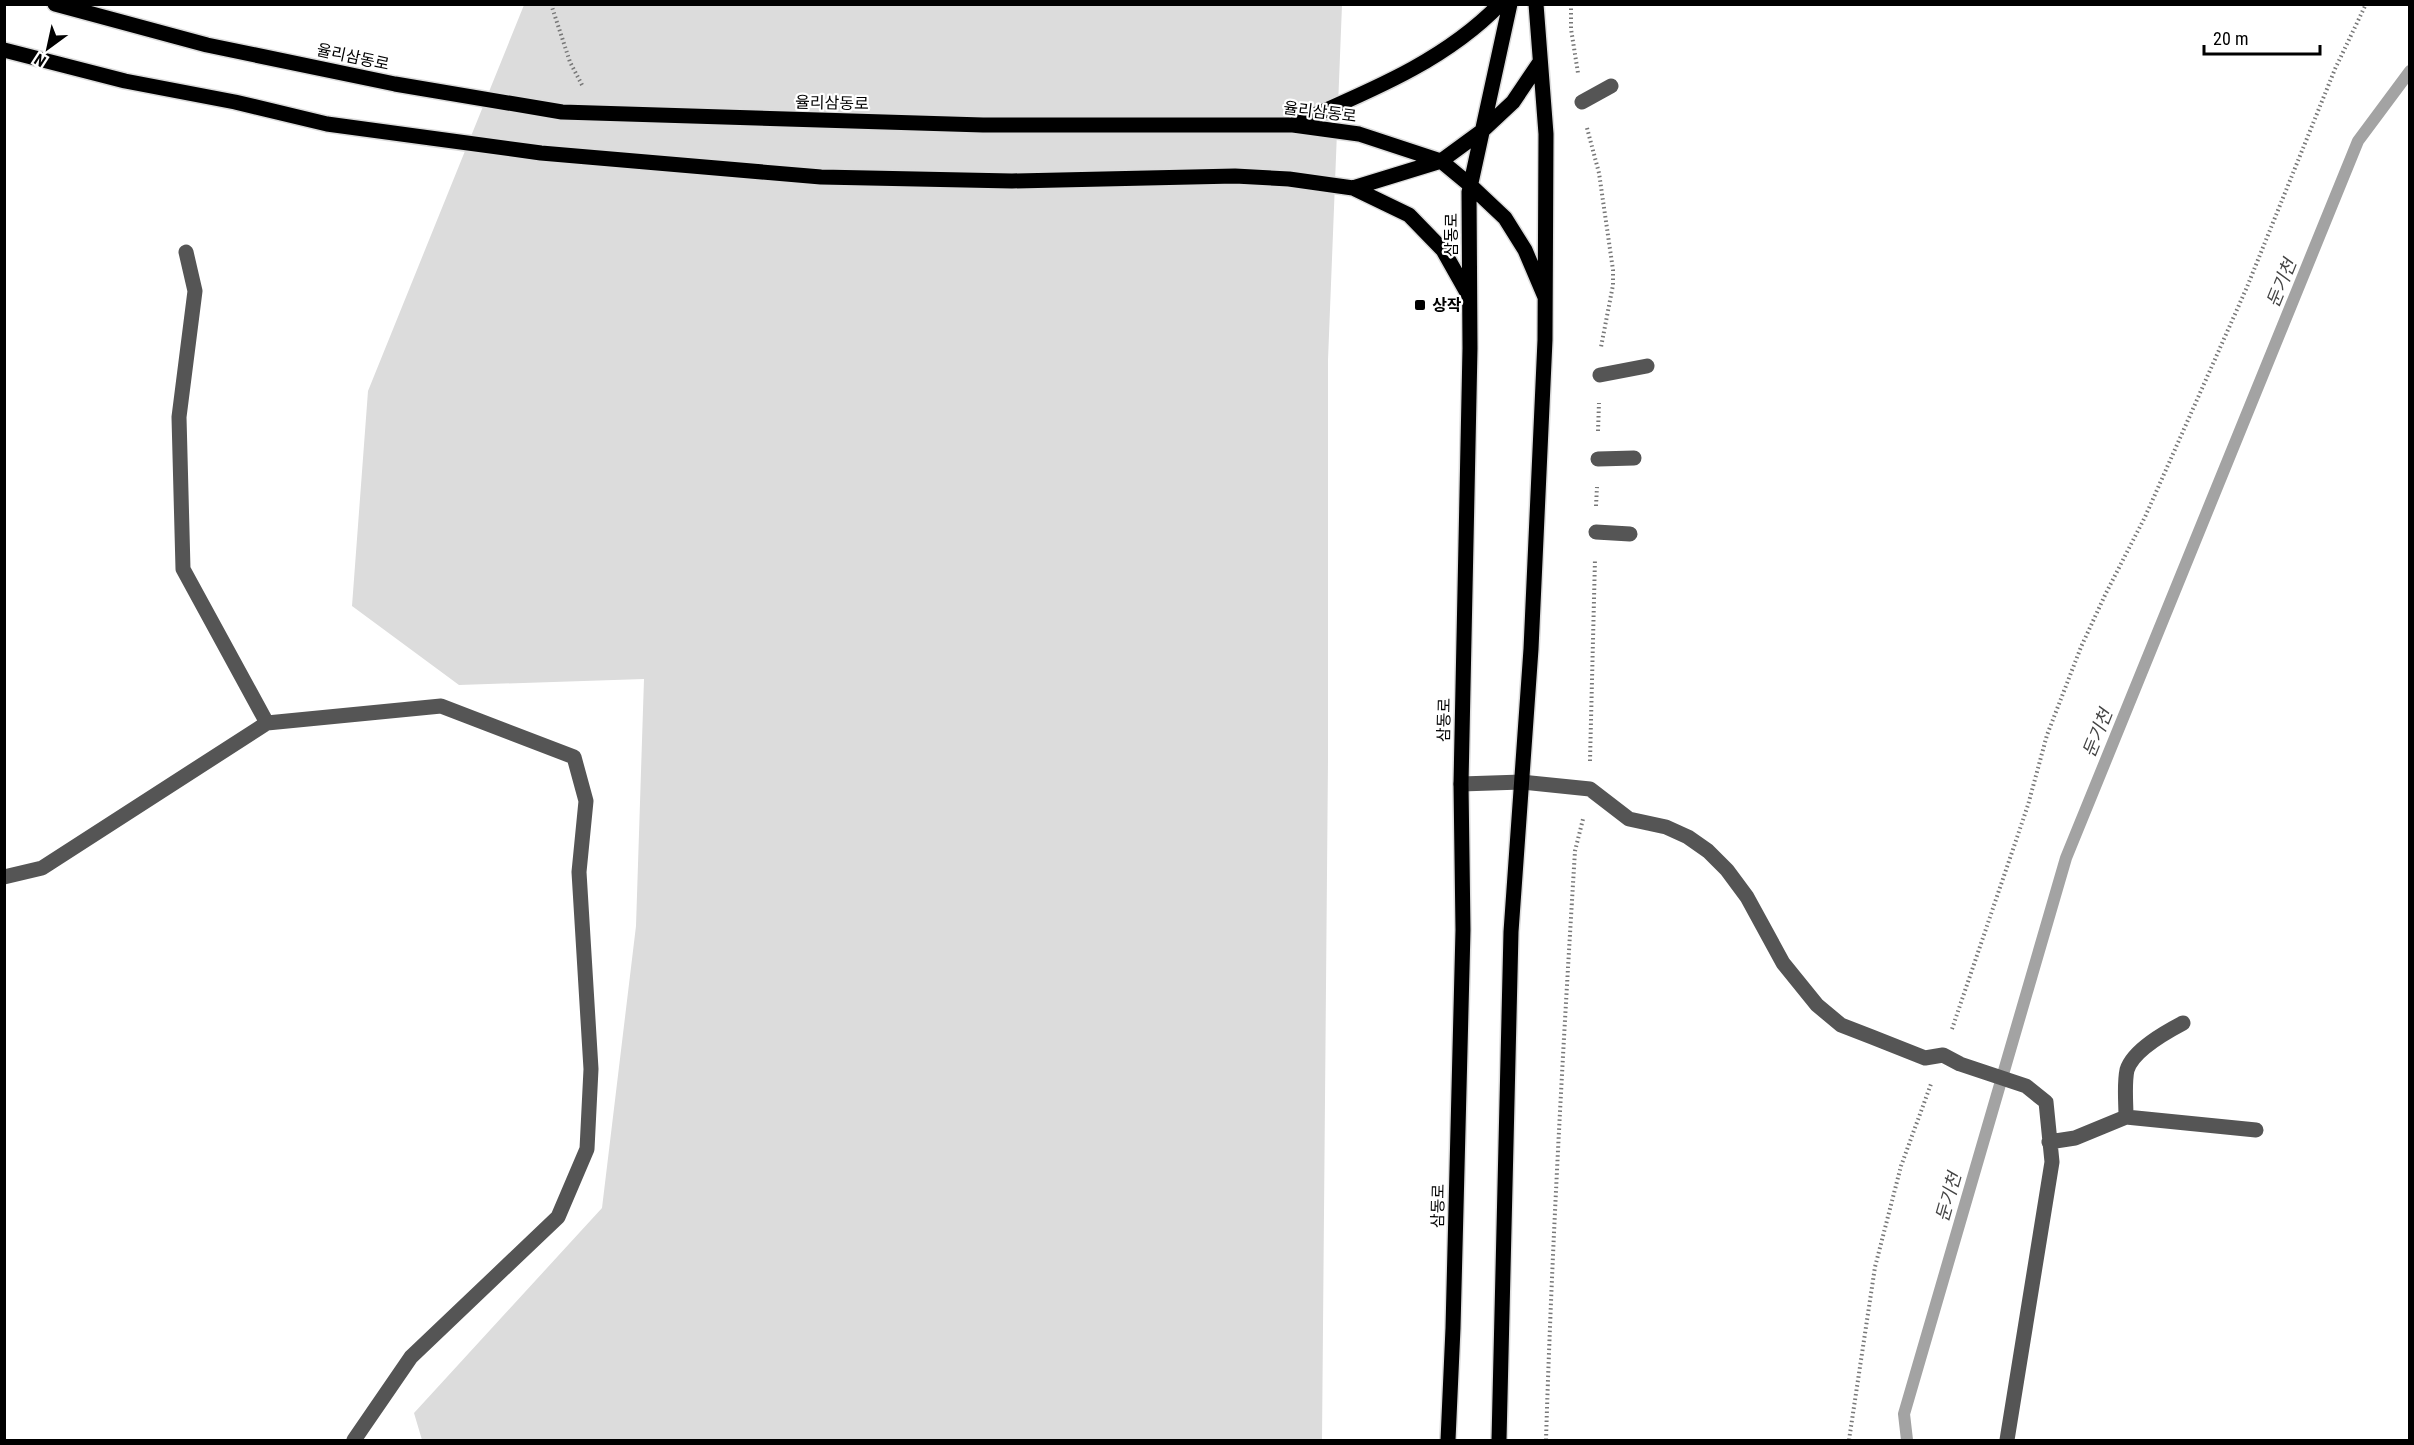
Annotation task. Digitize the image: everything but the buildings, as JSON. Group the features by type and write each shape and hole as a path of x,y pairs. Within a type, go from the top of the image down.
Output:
{"main road":[{"name":"율리삼동로","path":"55,4 207,45 395,84 562,112 983,125 1293,125 1359,134 1441,161 1470,185 1505,218 1525,250 1545,297"},
{"path":"1293,125 1421,65 1479,26 1500,4"},
{"name":"삼동로","path":"1448,1440 1463,930 1461,784 1470,185 1510,4"},
{"path":"1499,1440 1511,932 1531,650 1545,297 1546,134 1536,4"},
{"path":"4,50 125,81 235,102 327,124 541,153 821,177 1012,181 1235,176 1288,179 1353,188 1409,215 1443,250 1469,296"},
{"path":"1353,188 1441,161 1482,131 1512,102 1540,62"}],"street":[{"path":"1582,102 1611,86"},
{"path":"186,252 195,291 179,417 183,569 267,723"},
{"path":"1600,375 1647,366"},
{"path":"1598,459 1634,458"},
{"path":"1596,532 1630,534"},
{"path":"4,877 42,868 267,723 441,706 574,757 586,801 579,872 591,1069 587,1149 558,1217 411,1357 354,1440"},
{"path":"1461,784 1521,782 1590,789 1629,819 1666,827 1688,837 1727,870 1747,897 1783,963 1797,983 1817,1005 1841,1024 1925,1058 1943,1055 1960,1064 2026,1086 2046,1102 2052,1162 2007,1440"},
{"path":"2126,1117 2127,1071 2132,1060 2152,1041 2183,1023"},
{"path":"2049,1142 2075,1138 2126,1117 2256,1130"}],"path":[{"path":"551,4 570,62 597,114"},
{"path":"1546,1440 1551,1262 1575,851 1590,789 1601,347 1613,285 1599,173 1582,102 1571,28 1571,4"},
{"path":"1849,1440 1866,1317 1885,1221 1901,1166 1943,1055 2028,804 2047,735 2081,647 2145,517 2247,287 2335,69 2366,4"}],"shaded area":[{"path":"524,5 1342,5 1328,360 1328,760 1322,1440 422,1440 414,1413 602,1208 636,926 644,679 459,685 352,606 368,391"}],"waterway":[{"name":"둔기천","path":"1907,1440 1904,1414 2066,858 2358,141 2410,71"}],"place":[{"name":"상작","path":"1420,305"}]}
